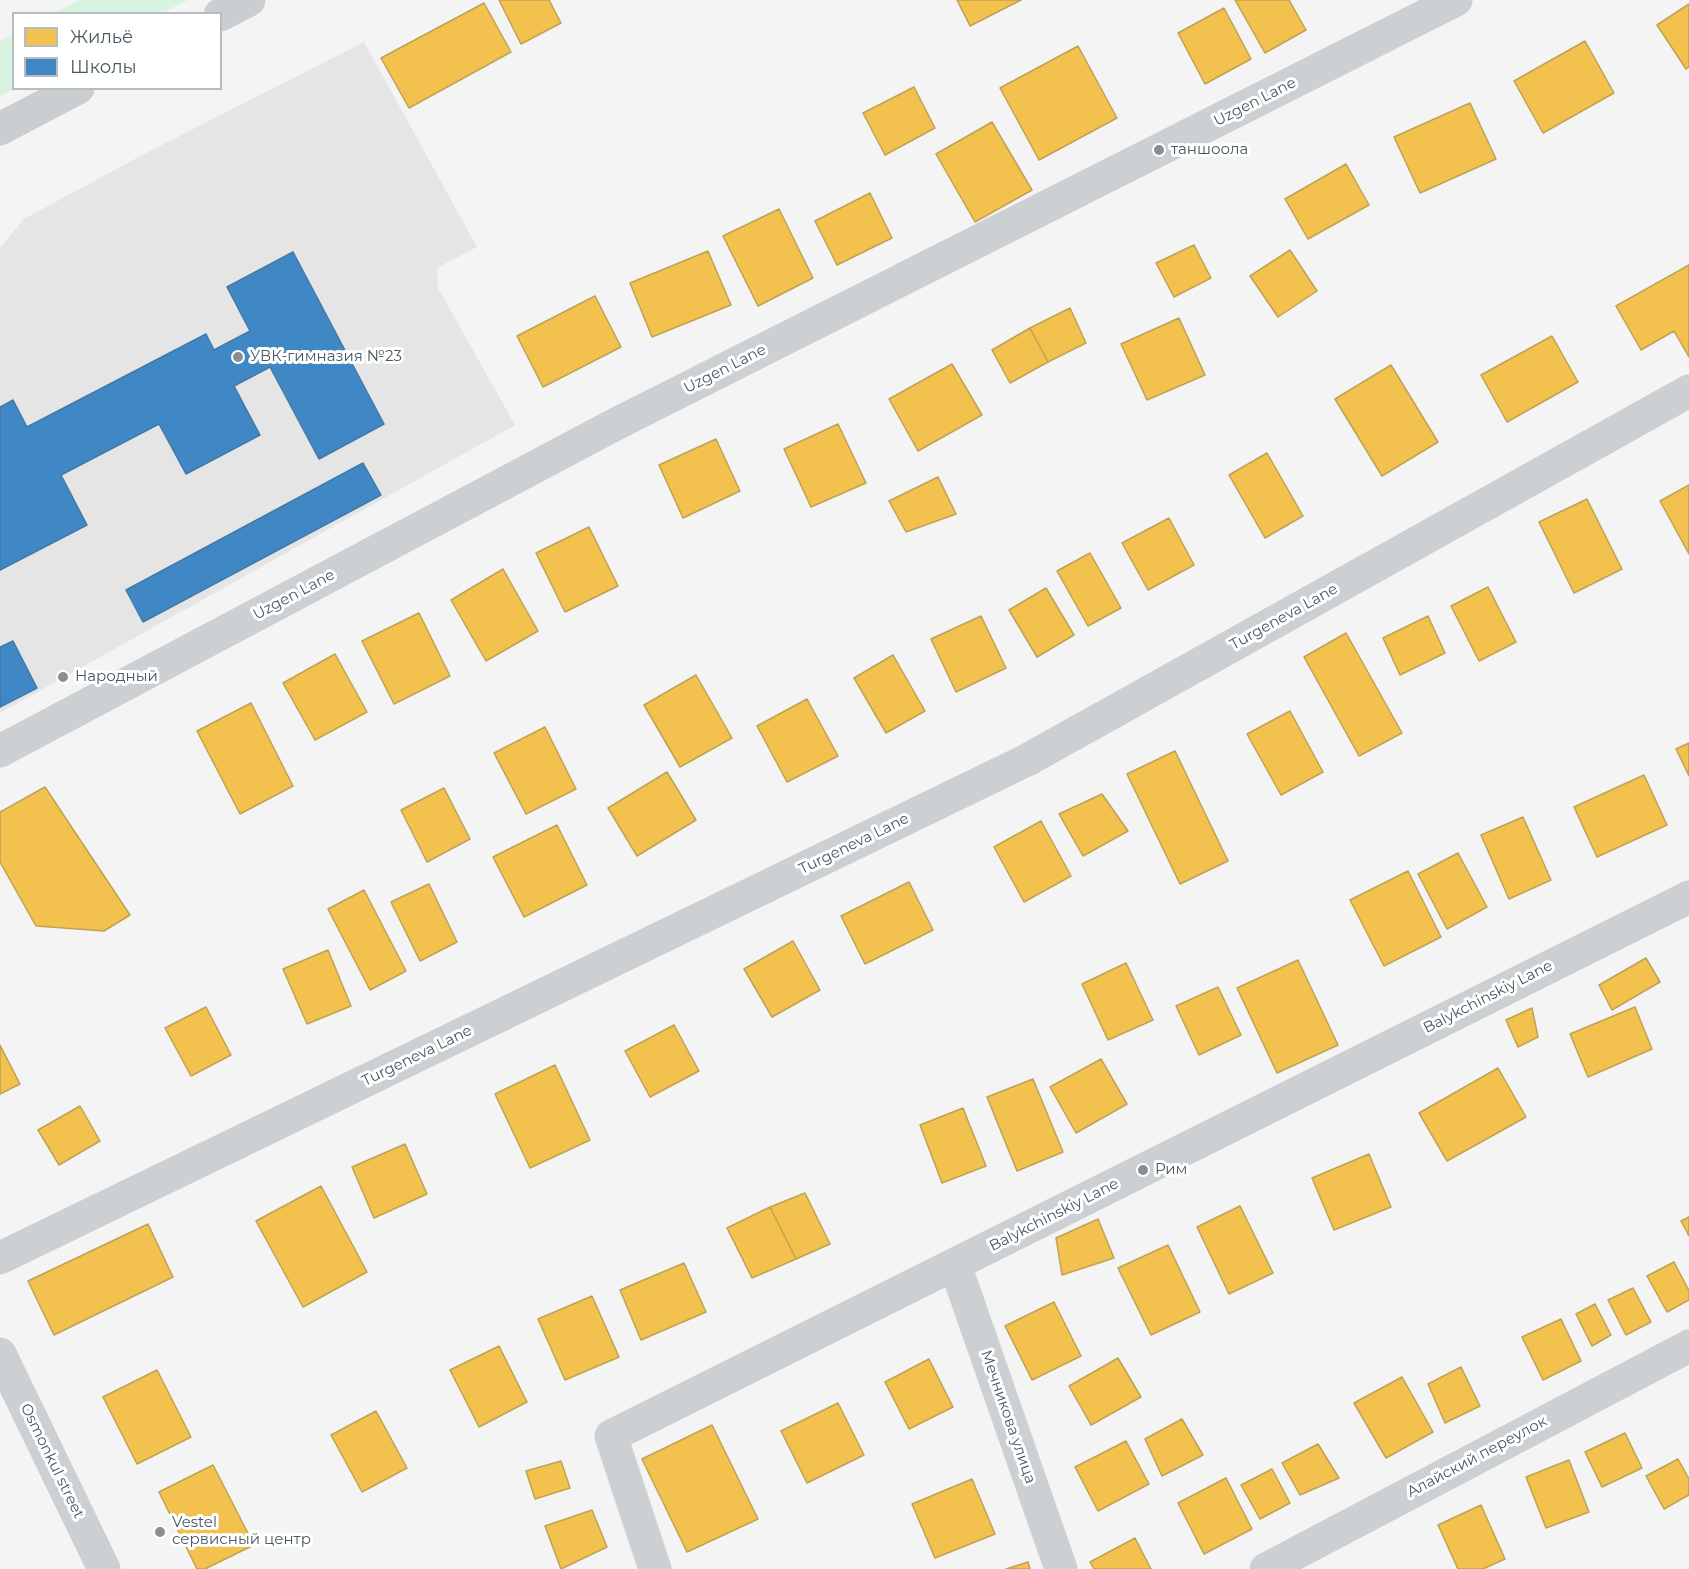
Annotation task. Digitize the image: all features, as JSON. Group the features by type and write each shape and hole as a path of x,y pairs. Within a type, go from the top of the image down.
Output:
{"main road":[{"path":"222,14 249,0"},
{"path":"0,129 74,90"}],"street":[{"name":"Uzgen Lane","path":"0,751 614,425 1456,0"},
{"name":"Turgeneva Lane","path":"0,1258 1027,760 1689,391"},
{"name":"Balykchinskiy Lane","path":"655,1569 611,1436 1689,897"},
{"name":"Мечникова улица","path":"955,1265 1061,1569"},
{"name":"Алайский переулок","path":"1266,1569 1689,1346"},
{"name":"Osmonkul street","path":"0,1354 104,1569"}],"shaded area":[{"name":"УВК-гимназия №23","path":"364,42 477,247 437,268 438,288 515,425 0,713 0,248 24,219 146,153"}],"green space":[{"path":"80,0 188,0 164,12 56,12"},
{"path":"12,35 13,90 0,96 0,41"}],"building: Жильё":[{"path":"499,0 549,0 561,23 521,44"},
{"path":"957,0 1021,0 970,26"},
{"path":"1235,0 1289,0 1306,30 1265,53"},
{"path":"484,3 511,52 409,108 381,58"},
{"path":"1689,4 1689,67 1686,69 1657,25"},
{"path":"1224,8 1251,59 1205,84 1178,33"},
{"path":"1585,41 1614,93 1543,133 1514,81"},
{"path":"1078,46 1117,118 1039,160 1000,88"},
{"path":"914,87 935,128 885,155 863,113"},
{"path":"1470,103 1496,159 1420,193 1394,137"},
{"path":"992,122 1032,190 975,222 936,154"},
{"path":"1346,164 1369,205 1308,239 1285,199"},
{"path":"870,193 892,238 837,265 815,221"},
{"path":"779,209 813,278 758,306 723,236"},
{"path":"1194,245 1211,278 1174,297 1156,263"},
{"path":"1290,250 1317,291 1278,317 1250,276"},
{"path":"708,251 731,305 652,337 630,283"},
{"path":"1689,265 1689,357 1674,331 1641,350 1616,306"},
{"path":"595,296 621,347 543,387 517,336"},
{"path":"1070,308 1086,343 1048,362 1030,328"},
{"path":"1179,318 1205,375 1147,400 1121,344"},
{"path":"1030,328 1048,362 1010,383 992,350"},
{"path":"1552,336 1578,382 1507,422 1481,375"},
{"path":"952,364 982,415 918,451 889,399"},
{"path":"1391,365 1438,442 1382,476 1335,399"},
{"path":"838,424 866,483 811,507 784,449"},
{"path":"716,439 740,491 683,518 659,465"},
{"path":"1267,453 1303,516 1265,538 1229,475"},
{"path":"938,477 956,514 906,532 889,501"},
{"path":"1689,485 1689,554 1660,501"},
{"path":"1587,499 1622,569 1574,593 1539,522"},
{"path":"1169,518 1194,565 1148,590 1122,543"},
{"path":"589,527 618,586 565,612 536,553"},
{"path":"1090,553 1121,608 1088,626 1057,571"},
{"path":"503,569 538,631 486,661 451,600"},
{"path":"1488,587 1516,642 1479,661 1451,606"},
{"path":"1046,588 1074,635 1037,657 1009,610"},
{"path":"419,613 450,676 394,704 362,641"},
{"path":"981,616 1006,668 956,692 931,639"},
{"path":"1428,616 1445,653 1400,675 1383,638"},
{"path":"1346,633 1402,733 1359,756 1304,657"},
{"path":"335,654 367,712 315,740 283,683"},
{"path":"893,655 925,711 886,733 854,678"},
{"path":"696,675 732,738 680,767 644,705"},
{"path":"807,699 838,756 787,782 757,726"},
{"path":"251,703 293,786 240,814 197,731"},
{"path":"1290,711 1323,772 1281,795 1247,734"},
{"path":"545,727 576,789 526,814 494,753"},
{"path":"1689,743 1689,776 1676,749"},
{"path":"1175,751 1228,861 1180,884 1127,774"},
{"path":"667,772 696,820 637,856 608,808"},
{"path":"1644,775 1667,825 1597,857 1574,807"},
{"path":"45,787 130,915 104,931 36,926 0,862 0,812"},
{"path":"444,788 470,839 427,862 401,810"},
{"path":"1102,794 1128,831 1083,856 1059,814"},
{"path":"1523,817 1551,880 1509,899 1481,835"},
{"path":"1041,821 1071,876 1024,902 994,847"},
{"path":"557,825 587,885 524,917 493,857"},
{"path":"1458,853 1487,907 1447,929 1418,874"},
{"path":"1408,871 1441,937 1384,966 1350,900"},
{"path":"909,882 933,930 865,964 841,916"},
{"path":"429,884 457,942 420,961 391,902"},
{"path":"364,890 406,971 370,990 328,909"},
{"path":"793,941 820,990 772,1017 744,969"},
{"path":"328,950 351,1006 307,1024 283,969"},
{"path":"1646,958 1660,982 1612,1010 1599,985"},
{"path":"1298,960 1338,1045 1277,1073 1237,988"},
{"path":"1126,963 1153,1020 1108,1040 1082,984"},
{"path":"1218,987 1241,1035 1199,1055 1176,1006"},
{"path":"206,1007 231,1055 191,1076 165,1028"},
{"path":"1635,1007 1652,1049 1588,1077 1570,1034"},
{"path":"1532,1008 1538,1037 1518,1047 1506,1020"},
{"path":"674,1025 699,1071 650,1097 625,1051"},
{"path":"0,1045 20,1084 0,1094"},
{"path":"1101,1059 1127,1104 1076,1133 1050,1087"},
{"path":"555,1065 590,1140 530,1168 495,1094"},
{"path":"1498,1068 1526,1117 1447,1161 1419,1113"},
{"path":"1033,1079 1063,1152 1017,1171 987,1097"},
{"path":"80,1106 100,1141 59,1165 38,1130"},
{"path":"963,1108 986,1166 942,1183 920,1125"},
{"path":"405,1144 427,1194 374,1218 352,1167"},
{"path":"1369,1154 1391,1207 1334,1230 1312,1178"},
{"path":"321,1186 367,1272 303,1307 256,1221"},
{"path":"805,1193 830,1244 796,1259 770,1207"},
{"path":"1240,1206 1273,1273 1229,1294 1197,1227"},
{"path":"770,1207 796,1259 752,1278 727,1228"},
{"path":"1689,1217 1689,1236 1681,1221"},
{"path":"1098,1219 1114,1258 1062,1275 1056,1238"},
{"path":"148,1224 173,1277 54,1335 28,1281"},
{"path":"1168,1245 1200,1312 1151,1335 1118,1268"},
{"path":"1674,1262 1689,1291 1689,1300 1667,1312 1647,1276"},
{"path":"684,1263 706,1312 641,1340 620,1290"},
{"path":"1633,1288 1651,1322 1626,1335 1608,1300"},
{"path":"592,1296 619,1357 565,1380 538,1319"},
{"path":"1054,1302 1081,1356 1032,1380 1005,1326"},
{"path":"1595,1304 1611,1335 1592,1346 1576,1314"},
{"path":"1561,1319 1581,1361 1543,1380 1522,1337"},
{"path":"499,1346 527,1402 479,1427 450,1370"},
{"path":"1118,1358 1141,1397 1091,1425 1069,1386"},
{"path":"929,1359 953,1407 909,1429 885,1382"},
{"path":"1461,1367 1480,1406 1445,1423 1428,1384"},
{"path":"157,1370 191,1437 137,1464 103,1397"},
{"path":"1402,1377 1433,1432 1386,1458 1354,1403"},
{"path":"838,1403 864,1455 807,1483 781,1431"},
{"path":"376,1411 407,1468 362,1492 331,1435"},
{"path":"1182,1419 1203,1455 1162,1476 1145,1439"},
{"path":"712,1425 758,1519 687,1552 642,1459"},
{"path":"1625,1433 1642,1468 1602,1487 1585,1452"},
{"path":"1126,1441 1149,1484 1098,1511 1075,1467"},
{"path":"1318,1444 1339,1478 1300,1495 1282,1463"},
{"path":"1678,1459 1689,1479 1689,1495 1664,1509 1646,1476"},
{"path":"1569,1460 1589,1512 1546,1528 1526,1477"},
{"path":"561,1461 570,1488 535,1499 526,1471"},
{"path":"213,1465 254,1545 205,1569 197,1569 159,1492"},
{"path":"1272,1469 1290,1503 1260,1519 1241,1485"},
{"path":"1226,1478 1252,1529 1204,1554 1178,1503"},
{"path":"972,1479 995,1534 935,1558 912,1504"},
{"path":"1481,1505 1505,1559 1483,1569 1458,1569 1438,1525"},
{"path":"592,1510 607,1547 561,1569 545,1526"},
{"path":"1135,1538 1151,1569 1094,1569 1090,1562"},
{"path":"1028,1562 1030,1569 1006,1569"}],"building: Школы":[{"path":"293,252 384,424 319,459 270,367 234,386 260,435 186,474 159,424 61,475 87,525 0,570 0,407 13,400 27,427 206,334 214,350 250,331 227,287"},
{"path":"363,463 381,495 143,622 126,590"},
{"path":"13,641 37,688 0,707 0,647"}],"place":[{"name":"таншоола","path":"1159,150"},
{"name":"УВК-гимназия №23","path":"238,357"},
{"name":"Народный","path":"63,677"},
{"name":"Рим","path":"1143,1170"},
{"name":"Vestel сервисный центр","path":"160,1532"}]}
